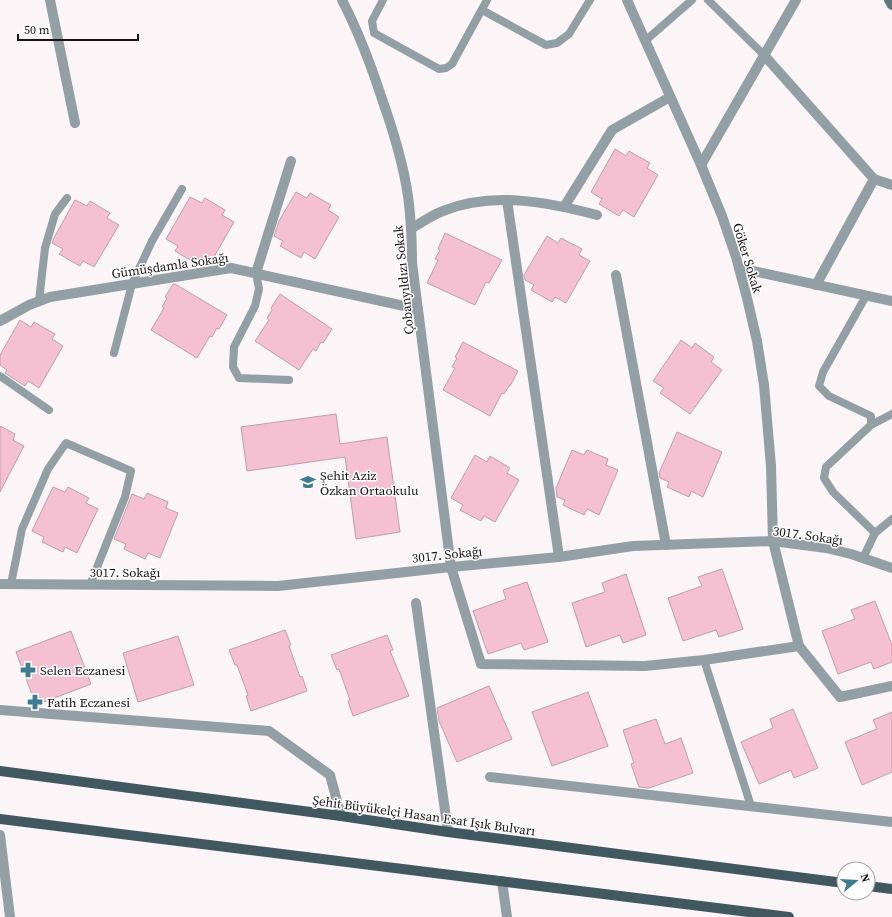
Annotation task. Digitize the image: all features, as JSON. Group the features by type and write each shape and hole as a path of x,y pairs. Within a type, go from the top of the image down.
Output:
{"main road":[{"name":"Şehit Büyükelçi Hasan Esat Işık Bulvarı","path":"0,771 341,816 448,832 836,882"},
{"path":"0,819 789,917"},
{"path":"876,887 892,889"}],"street":[{"path":"50,0 75,123"},
{"name":"Çobanyıldızı Sokak","path":"342,0 375,78 396,141 408,196 412,262 451,567 481,664 645,666 704,660"},
{"name":"Göker Sokak","path":"627,0 701,165 722,216 747,298 757,341 764,385 771,466 773,541 798,646"},
{"path":"701,165 796,0"},
{"path":"889,0 892,5"},
{"path":"764,55 874,179 892,185"},
{"path":"564,207 612,130 670,97"},
{"path":"256,273 291,161"},
{"path":"816,285 874,179"},
{"path":"411,229 426,219 443,211 460,205 491,200 530,202 564,207 597,215"},
{"path":"507,200 559,557"},
{"name":"Gümüşdamla Sokağı","path":"0,322 39,301 62,295 232,268 418,309"},
{"path":"739,268 892,301"},
{"path":"616,275 666,545"},
{"name":"3017. Sokağı","path":"0,584 278,586 559,557 632,546 773,541 826,548 892,568"},
{"path":"416,603 448,832"},
{"path":"704,660 798,646 840,697 892,686"},
{"path":"0,710 269,731 330,775 341,816"},
{"path":"490,777 892,822"},
{"path":"0,835 4,904 10,917"},
{"path":"502,881 507,917"}],"lane":[{"path":"383,0 372,21 374,33 438,69 446,68 452,64 487,0"},
{"path":"482,10 546,45 557,43 569,34 590,0"},
{"path":"645,41 692,0"},
{"path":"708,0 764,55"},
{"path":"114,353 132,284 152,241 182,189"},
{"path":"39,301 45,248 55,214 67,198"},
{"path":"256,273 259,289 255,306 234,347 233,367 239,378 289,380"},
{"path":"866,296 823,372 819,386 829,396 870,416 870,425"},
{"path":"0,376 49,410"},
{"path":"874,533 833,492 824,478 826,467 870,425 892,414"},
{"path":"11,584 22,529 48,469 66,443 131,471 125,497 90,585"},
{"path":"863,558 874,533 892,519"},
{"path":"704,660 751,806"}],"building":[{"path":"615,149 626,156 629,151 650,163 647,168 658,175 634,217 623,210 619,216 599,204 602,199 591,192"},
{"path":"296,192 307,198 310,193 331,205 328,210 339,217 315,259 304,252 301,258 280,246 283,241 274,236 279,221"},
{"path":"190,197 202,203 205,198 225,210 222,215 234,222 210,264 198,258 195,263 175,251 178,246 166,239"},
{"path":"75,200 87,206 90,201 110,213 107,218 119,225 94,267 83,261 80,266 59,254 63,249 52,243"},
{"path":"445,233 502,260 489,283 486,282 475,305 427,283 438,260 435,259 440,250 438,249"},
{"path":"547,236 558,243 561,238 582,249 579,255 590,261 566,303 555,297 552,302 531,290 534,285 525,280 524,275"},
{"path":"173,284 227,315 219,329 217,328 212,337 210,336 197,358 151,330 164,308 162,307 167,298 165,297"},
{"path":"280,294 332,329 323,343 321,342 316,351 313,349 299,370 255,341 269,320 267,318 272,310 271,308"},
{"path":"20,320 31,327 34,322 55,334 52,339 63,346 39,388 28,381 25,386 5,373 7,370 0,365 0,355"},
{"path":"681,340 692,348 695,343 714,357 711,362 722,370 690,414 660,393 664,388 653,381"},
{"path":"463,342 518,371 510,386 504,394 502,393 490,416 443,390 455,368 452,367 457,358 455,357"},
{"path":"336,414 340,444 387,437 400,532 356,539 345,457 247,471 241,427"},
{"path":"0,426 15,434 13,440 24,446 0,492"},
{"path":"677,432 722,452 703,497 691,491 689,497 667,487 669,482 660,478 659,473"},
{"path":"572,450 584,455 587,450 608,459 606,465 618,470 599,515 587,509 584,515 563,505 565,500 557,497 556,488"},
{"path":"475,455 487,462 490,456 510,468 507,473 519,480 495,522 484,516 481,521 460,510 463,505 451,498"},
{"path":"53,487 65,492 68,487 89,498 86,503 98,509 77,553 65,547 63,552 42,542 44,537 32,531"},
{"path":"147,493 168,502 166,508 178,513 160,558 148,553 145,559 124,549 126,544 114,539 132,494 144,499"},
{"path":"722,569 743,629 719,637 716,630 683,641 668,598 702,586 698,577"},
{"path":"626,574 646,635 623,643 620,635 586,647 572,603 605,592 602,583"},
{"path":"527,582 548,642 524,650 521,643 488,654 473,611 506,599 503,590"},
{"path":"875,601 892,645 892,662 874,669 871,662 838,674 822,631 855,619 851,610"},
{"path":"285,630 300,677 302,676 307,691 251,711 246,696 248,695 237,665 235,665 229,650"},
{"path":"71,631 91,684 36,705 16,652"},
{"path":"387,635 393,650 390,651 409,696 353,716 348,701 350,700 339,669 337,670 331,655"},
{"path":"178,636 194,685 138,702 123,653"},
{"path":"489,686 512,739 457,762 439,721 437,708"},
{"path":"588,692 608,746 552,766 532,712"},
{"path":"793,709 818,768 794,778 791,770 759,784 741,742 773,728 770,719"},
{"path":"892,712 892,772 862,785 845,742 877,729 873,720"},
{"path":"656,719 665,744 681,738 693,773 649,788 639,787 631,764 634,763 623,730"}],"place":[{"name":"Şehit Aziz Özkan Ortaokulu","path":"308,482"},
{"name":"Selen Eczanesi","path":"28,670"},
{"name":"Fatih Eczanesi","path":"35,702"}]}
